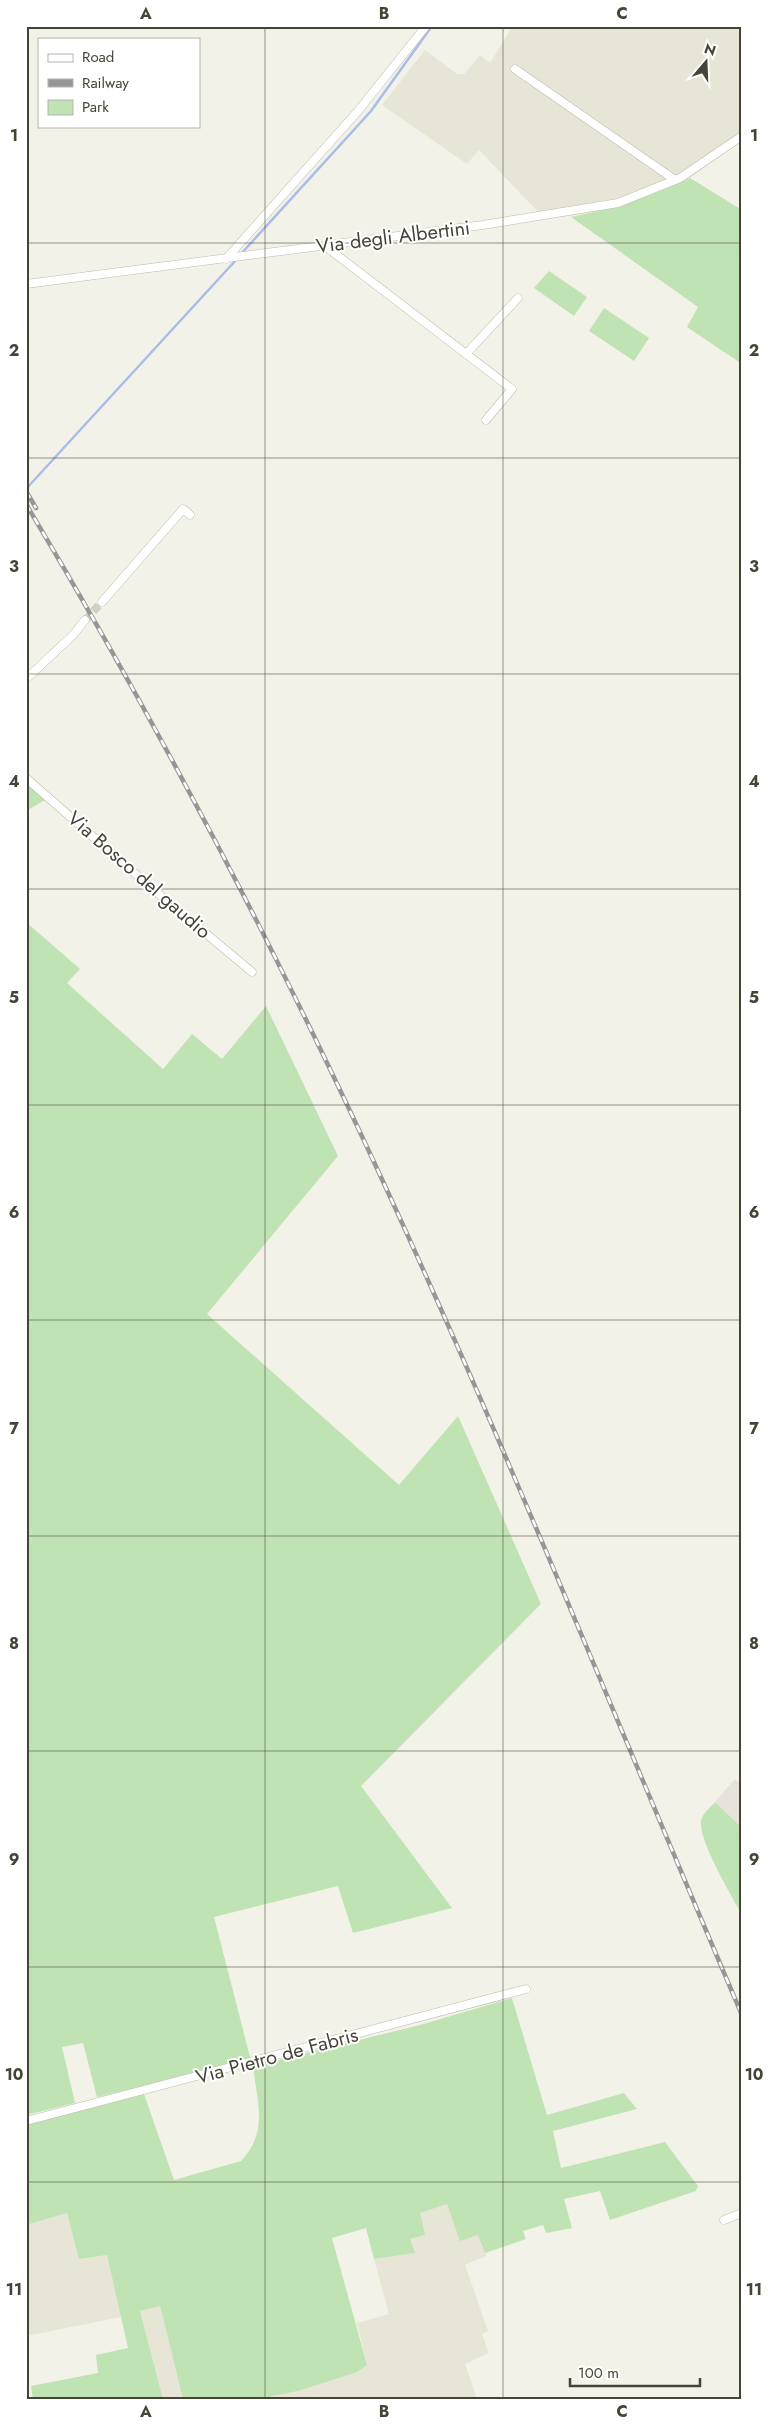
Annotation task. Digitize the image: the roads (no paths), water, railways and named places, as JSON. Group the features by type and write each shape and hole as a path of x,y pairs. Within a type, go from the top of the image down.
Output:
{"street":[{"path":"229,258 358,111 426,26"},
{"path":"515,69 675,180"},
{"name":"Via degli Albertini","path":"26,284 483,225 618,203 675,180 742,136"},
{"path":"325,246 512,389 486,420"},
{"path":"466,354 518,298"},
{"path":"102,602 183,509 190,515"},
{"path":"26,679 85,620"},
{"name":"Via Bosco del gaudio","path":"26,778 155,891 252,972"},
{"name":"Via Pietro de Fabris","path":"26,2121 526,1989"},
{"path":"724,2220 742,2212"}],"waterway":[{"path":"241,254 371,111 432,26"},
{"path":"26,489 236,260"}],"tunnel":[{"path":"85,620 102,602"}],"railway":[{"path":"26,491 36,508"},
{"path":"26,504 65,569 176,767 281,968 314,1036 427,1278 481,1400 742,2015"}]}
